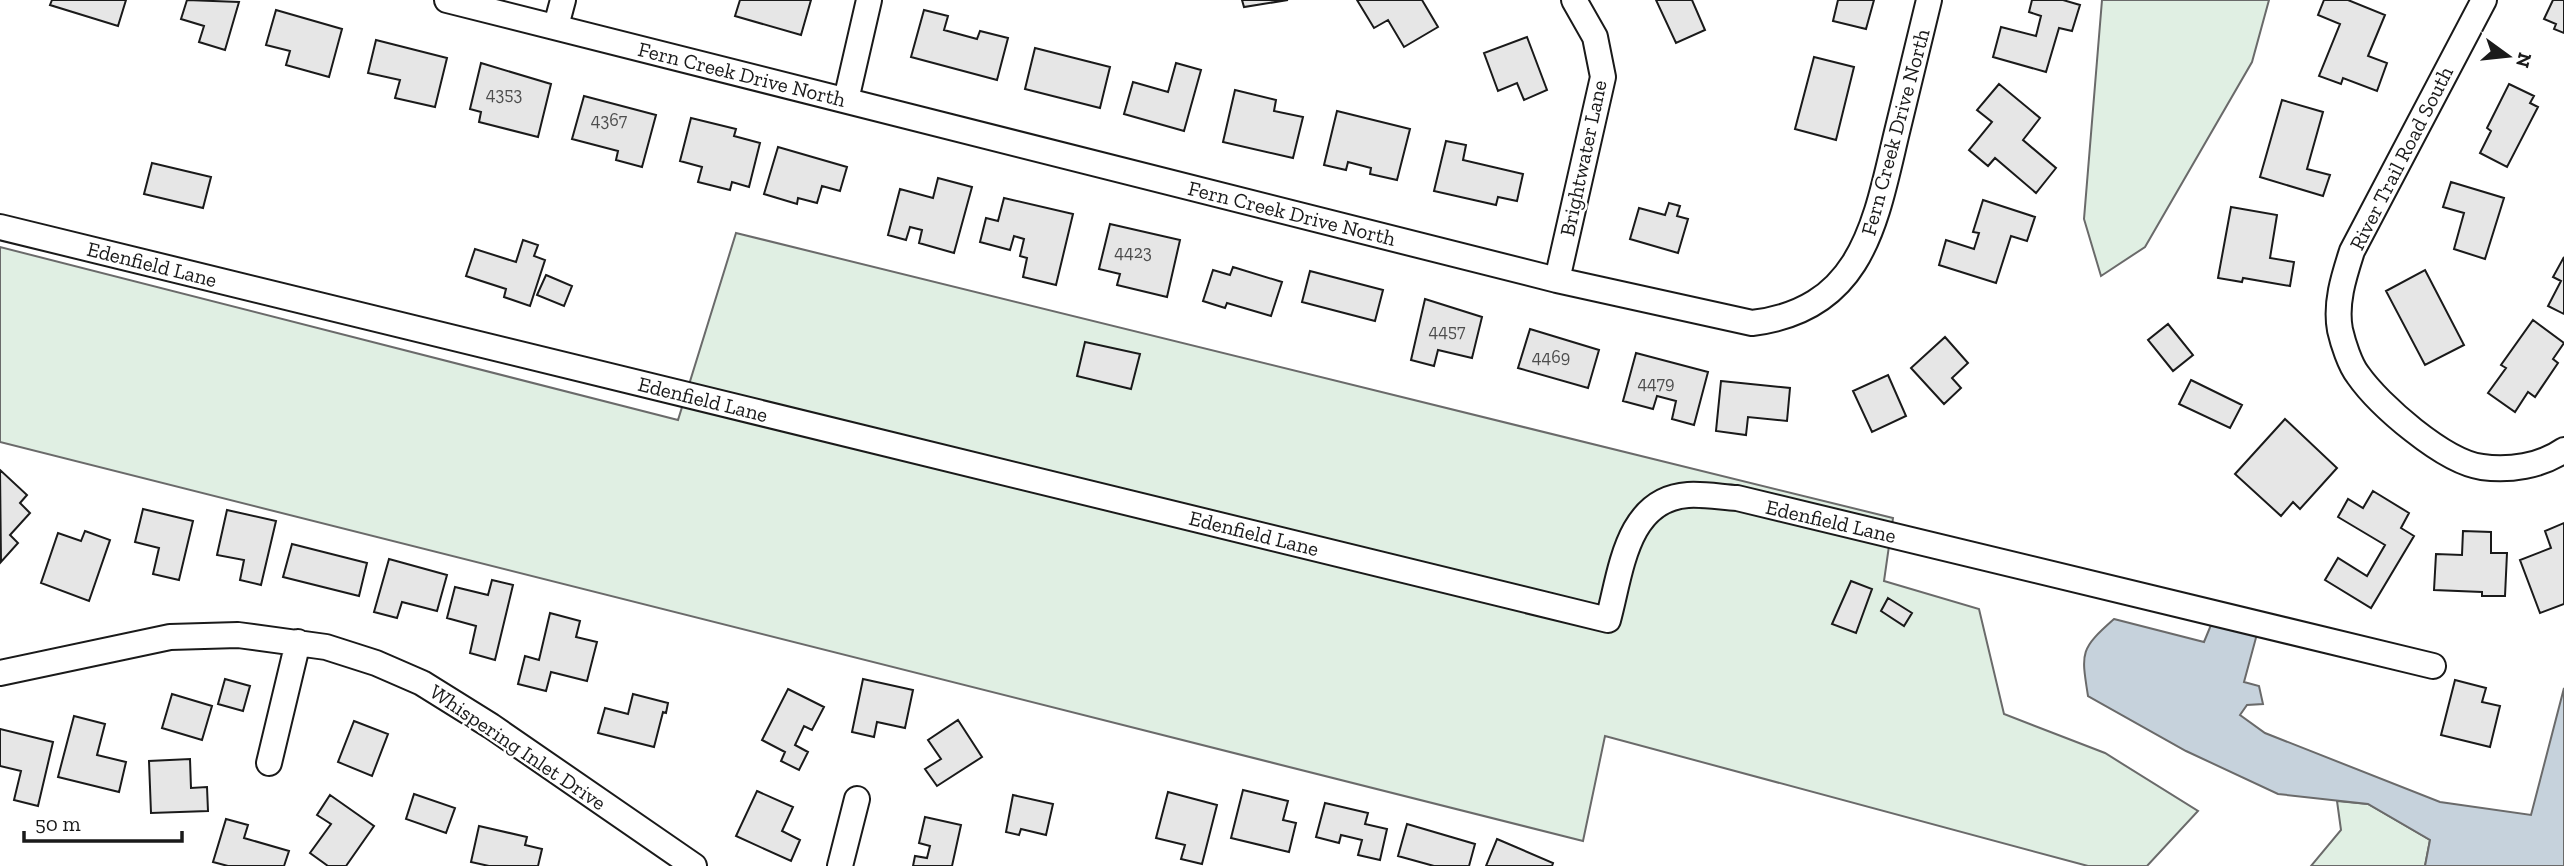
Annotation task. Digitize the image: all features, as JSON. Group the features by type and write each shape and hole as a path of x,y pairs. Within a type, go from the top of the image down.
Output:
{"street":[{"name":"Fern Creek Drive North","path":"447,0 1556,280 1752,323 1774,320 1816,302 1848,275 1860,257 1870,235 1929,0"},
{"path":"555,26 563,0"},
{"path":"845,100 869,0"},
{"name":"Brightwater Lane","path":"1556,280 1603,77 1595,37 1574,0"},
{"name":"River Trail Road South","path":"2483,0 2352,251 2340,290 2340,329 2356,374 2404,426 2480,467 2529,466 2564,450"},
{"name":"Edenfield Lane","path":"0,227 1608,620 1633,528 1652,508 1686,495 1737,498 2433,666"},
{"name":"Whispering Inlet Drive","path":"0,673 170,637 238,635 298,642 376,663 422,683 491,726 694,866"},
{"path":"270,763 298,642"},
{"path":"840,866 857,799"}],"green space":[{"path":"2102,0 2269,0 2252,62 2145,247 2101,276 2084,219"},
{"path":"736,233 1893,518 1884,581 1979,609 2004,714 2105,753 2198,811 2147,866 2088,866 1605,736 1583,841 0,442 0,247 678,420"},
{"path":"2337,801 2368,804 2430,840 2425,866 2311,866 2341,830"}],"shaded area":[{"path":"2114,619 2204,642 2213,620 2257,634 2244,682 2259,686 2263,704 2247,705 2240,715 2265,733 2440,802 2531,815 2564,688 2564,866 2425,866 2430,840 2368,804 2278,794 2186,751 2088,696 2084,670 2086,652 2089,645"}],"building":[{"path":"52,0 126,0 118,26 50,5"},
{"path":"187,0 239,2 225,50 199,42 204,26 181,19"},
{"path":"740,0 811,0 801,35 735,16"},
{"path":"1242,0 1288,0 1244,7"},
{"path":"1357,0 1422,0 1438,27 1404,47 1388,20 1374,28"},
{"path":"1656,0 1692,0 1705,30 1676,43"},
{"path":"1838,0 1874,0 1866,29 1833,21"},
{"path":"2032,0 2063,0 2080,5 2072,31 2059,28 2046,72 1993,57 2001,27 2036,36 2041,16 2029,12"},
{"path":"2324,0 2348,0 2385,15 2368,56 2387,63 2377,91 2343,78 2341,84 2319,76 2340,24 2318,15"},
{"path":"2553,0 2564,0 2564,33 2554,29 2556,24 2544,19"},
{"path":"276,10 342,29 329,77 286,65 290,51 266,45"},
{"path":"924,10 948,16 944,30 977,39 980,31 1008,38 997,80 911,57"},
{"path":"1527,37 1547,90 1524,100 1517,83 1498,91 1484,53"},
{"path":"376,40 447,58 435,107 395,98 400,80 368,73"},
{"path":"1035,48 1110,67 1100,108 1025,89"},
{"path":"1814,57 1854,67 1836,140 1795,129"},
{"path":"481,63 551,84 538,137 479,122 481,112 470,109"},
{"path":"1176,63 1201,70 1184,131 1124,114 1133,82 1168,92"},
{"path":"1999,84 2040,118 2023,140 2056,168 2036,193 1995,158 1988,166 1969,150 1992,122 1977,110"},
{"path":"2509,84 2534,96 2530,103 2538,107 2507,167 2480,153 2491,131 2487,128"},
{"path":"1235,90 1276,100 1274,111 1303,117 1293,158 1223,142"},
{"path":"584,96 656,115 642,167 616,160 618,151 572,139"},
{"path":"2282,100 2323,112 2307,169 2330,175 2323,196 2260,177"},
{"path":"1337,111 1410,129 1397,180 1370,174 1371,168 1348,162 1346,170 1324,165"},
{"path":"691,118 736,129 734,136 760,143 749,187 732,182 730,190 698,182 702,167 680,161"},
{"path":"1446,141 1466,145 1463,160 1523,174 1517,201 1498,197 1496,205 1434,191"},
{"path":"778,147 847,167 840,191 822,186 817,203 798,198 797,204 764,194"},
{"path":"152,163 211,177 203,208 144,194"},
{"path":"938,178 972,187 954,253 919,243 922,230 910,227 906,240 888,235 900,189 933,198"},
{"path":"2451,182 2504,198 2485,259 2454,249 2464,213 2443,207"},
{"path":"1004,198 1073,214 1056,285 1023,277 1027,258 1020,256 1024,239 1014,236 1010,250 980,242 986,218 998,221"},
{"path":"1983,200 2035,217 2027,241 2011,236 1996,283 1939,265 1946,240 1974,249 1979,233 1973,232"},
{"path":"1669,203 1680,206 1677,216 1688,219 1678,253 1630,239 1639,208 1665,215"},
{"path":"2231,207 2277,215 2270,258 2294,262 2290,286 2243,278 2242,282 2218,278"},
{"path":"1110,224 1180,240 1167,297 1117,285 1120,274 1099,269"},
{"path":"523,240 538,245 534,256 545,260 530,306 504,297 506,289 466,276 475,249 516,262"},
{"path":"2564,257 2564,314 2548,306 2561,281 2553,277"},
{"path":"1233,267 1282,282 1271,316 1227,303 1225,308 1203,301 1213,270 1230,275"},
{"path":"2425,270 2464,345 2425,365 2386,291"},
{"path":"1310,271 1383,290 1375,321 1302,302"},
{"path":"546,275 572,286 564,306 537,295"},
{"path":"1425,299 1482,317 1472,358 1438,350 1434,366 1411,360"},
{"path":"2533,320 2564,343 2553,359 2558,363 2535,397 2528,392 2515,412 2488,393 2506,368 2501,365"},
{"path":"2168,324 2193,355 2173,371 2148,340"},
{"path":"1530,329 1599,350 1588,388 1518,368"},
{"path":"1945,337 1968,363 1952,378 1961,388 1944,404 1911,368"},
{"path":"1085,342 1140,354 1131,389 1077,376"},
{"path":"1636,353 1708,372 1694,425 1672,419 1676,401 1657,396 1653,409 1623,401"},
{"path":"1888,375 1906,416 1872,432 1853,391"},
{"path":"2191,380 2242,405 2230,428 2179,404"},
{"path":"1721,381 1790,388 1787,421 1748,417 1746,435 1716,431"},
{"path":"2285,419 2337,468 2300,509 2293,502 2281,516 2235,474"},
{"path":"0,470 27,495 20,503 30,513 10,535 18,543 1,562"},
{"path":"2373,491 2409,513 2401,528 2414,536 2371,608 2325,580 2338,558 2367,576 2385,545 2338,517 2348,499 2363,508"},
{"path":"143,509 193,521 179,580 153,574 159,548 135,542"},
{"path":"227,510 276,521 261,585 240,580 244,560 217,555"},
{"path":"2564,523 2564,604 2540,613 2520,560 2551,548 2545,531"},
{"path":"85,531 110,540 89,601 41,583 58,533 81,541"},
{"path":"2463,531 2491,532 2491,553 2507,553 2505,596 2434,590 2436,554 2462,555"},
{"path":"292,544 367,563 359,596 283,577"},
{"path":"389,559 447,575 437,611 402,602 397,618 374,612"},
{"path":"492,580 513,585 495,660 470,653 476,626 447,618 455,587 488,595"},
{"path":"1851,581 1872,589 1856,633 1832,624"},
{"path":"1888,598 1912,613 1904,626 1881,611"},
{"path":"550,613 580,621 576,637 597,642 587,681 551,672 546,691 518,684 525,656 539,660"},
{"path":"225,679 250,686 243,711 218,704"},
{"path":"863,679 913,690 905,728 877,722 874,737 852,732"},
{"path":"2455,680 2486,688 2482,702 2500,706 2490,747 2441,735"},
{"path":"788,689 824,707 812,730 804,726 795,745 808,752 799,770 781,761 785,752 762,740"},
{"path":"172,694 212,706 202,740 162,728"},
{"path":"633,694 668,703 654,747 598,733 605,708 628,714"},
{"path":"74,716 105,724 97,755 126,762 119,792 58,777"},
{"path":"958,720 982,757 937,786 925,769 941,759 928,740"},
{"path":"354,721 388,734 372,776 338,762"},
{"path":"0,729 53,742 38,806 14,800 21,771 0,766"},
{"path":"190,759 191,788 207,787 208,811 151,813 149,761"},
{"path":"1243,790 1288,801 1283,820 1296,823 1289,852 1231,838"},
{"path":"757,791 793,807 782,831 800,840 791,861 736,836"},
{"path":"1168,792 1217,805 1202,864 1181,859 1185,845 1156,838"},
{"path":"414,794 455,808 446,833 406,819"},
{"path":"330,795 374,826 346,866 328,866 310,853 331,824 317,815"},
{"path":"1013,795 1053,804 1046,835 1021,829 1019,835 1006,832"},
{"path":"1325,803 1368,813 1365,824 1387,829 1380,860 1358,855 1362,840 1341,835 1339,843 1316,837"},
{"path":"925,817 961,825 952,866 913,866 915,856 927,858 930,846 919,843"},
{"path":"226,819 248,825 244,838 289,851 284,866 228,866 213,862"},
{"path":"1407,824 1475,844 1469,866 1434,866 1398,856"},
{"path":"479,826 527,837 525,845 542,849 538,866 489,866 471,862"},
{"path":"1497,839 1553,863 1552,866 1486,866"}]}
